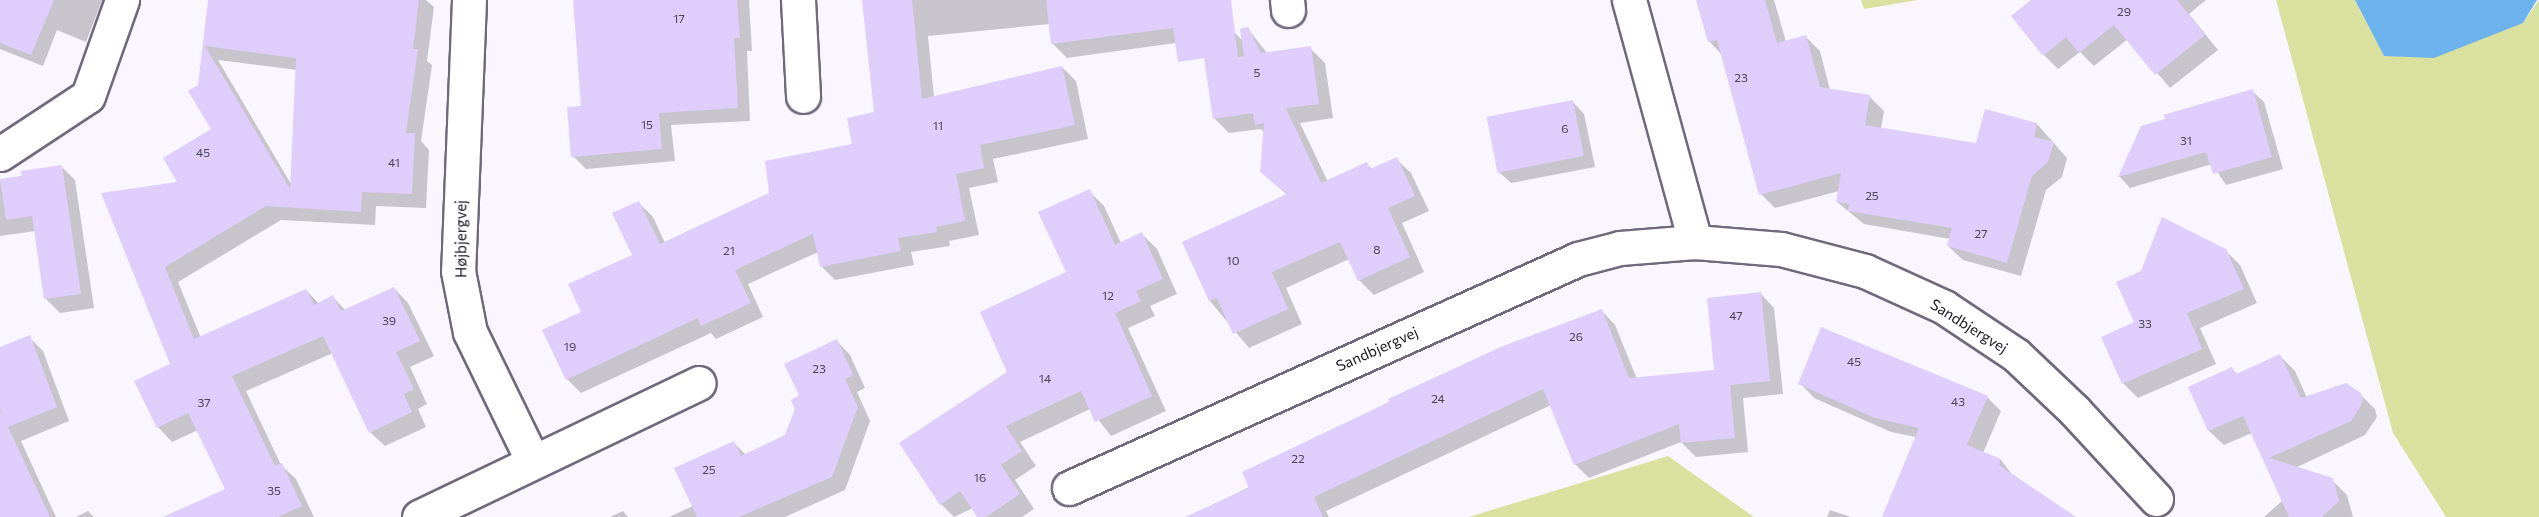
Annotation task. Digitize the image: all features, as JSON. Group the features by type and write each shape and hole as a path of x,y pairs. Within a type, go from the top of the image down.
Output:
{"street":[{"path":"0,154 88,96 122,0"},
{"name":"Højbjergvej","path":"469,0 458,271 470,332 533,462"},
{"path":"798,0 803,96"},
{"path":"1629,0 1695,242"},
{"name":"Sandbjergvej","path":"1069,488 1578,259 1620,248 1695,242 1781,249 1812,257 1865,271 1944,307 2016,355 2074,410 2156,499"},
{"path":"419,517 699,383"}],"green space":[{"path":"1861,0 1918,0 1864,9"},
{"path":"2276,0 2355,0 2384,56 2523,23 2539,0 2539,517 2446,517 2393,433"},
{"path":"1668,456 1754,517 1469,517"}],"water":[{"path":"2355,0 2537,0 2523,23 2434,58 2384,56"}],"building":[{"path":"0,0 54,0 31,55 0,43"},
{"path":"208,0 419,0 413,49 418,49 406,133 415,133 412,194 362,192 361,212 266,206 165,267 194,339 306,289 314,305 333,295 341,311 394,287 420,341 396,352 414,389 404,394 412,412 369,433 323,336 232,376 275,466 282,463 302,506 278,517 163,517 225,489 188,413 157,428 134,381 170,364 101,193 177,182 163,158 211,129 188,91 198,85","holes":["205,46 296,58 290,189"]},
{"path":"573,0 737,0 740,38 734,38 738,108 659,113 662,149 571,157 567,107 581,106"},
{"path":"862,0 912,0 922,99 1062,66 1075,125 980,145 984,168 956,174 965,221 936,227 937,232 898,238 901,251 820,267 813,234 735,270 751,303 701,326 698,318 566,380 542,330 581,312 568,284 632,255 612,213 639,201 660,244 769,193 765,161 852,144 847,118 874,112"},
{"path":"1046,0 1231,0 1238,57 1244,56 1240,29 1248,27 1261,53 1311,46 1319,104 1286,108 1321,183 1367,162 1370,169 1397,157 1415,196 1388,208 1410,257 1358,281 1340,242 1272,272 1288,309 1233,334 1217,298 1209,301 1182,242 1287,194 1260,172 1264,123 1255,125 1253,113 1213,119 1204,58 1178,62 1173,28 1051,44"},
{"path":"1696,0 1765,0 1777,43 1806,35 1820,87 1870,95 1865,125 1976,143 1985,109 2037,123 2034,137 2054,142 2048,162 2032,176 2007,263 1947,246 1952,228 1848,211 1849,204 1836,202 1841,173 1759,195 1717,40 1708,42"},
{"path":"2031,0 2177,0 2205,35 2155,75 2114,25 2079,53 2066,37 2043,56 2011,16"},
{"path":"2253,89 2272,157 2213,174 2206,152 2118,177 2141,126 2165,119 2163,115"},
{"path":"1573,100 1584,156 1497,173 1487,117"},
{"path":"62,165 81,294 44,299 32,216 6,220 0,179 22,176 21,171"},
{"path":"1090,189 1115,245 1142,232 1163,279 1136,291 1141,301 1115,313 1152,396 1095,422 1081,391 1006,426 1022,451 1001,465 1020,494 986,517 977,517 960,491 940,505 899,443 1007,372 980,312 1066,272 1038,212"},
{"path":"2162,217 2226,249 2244,289 2187,313 2202,349 2122,384 2101,337 2134,322 2116,282 2141,271"},
{"path":"1761,292 1770,381 1730,385 1735,438 1681,443 1679,424 1574,465 1543,389 1314,497 1323,517 1185,517 1249,488 1242,472 1389,402 1388,399 1503,346 1602,309 1629,378 1714,370 1707,298"},
{"path":"1821,327 1988,396 1967,445 2001,459 1999,465 2076,517 1882,517 1919,428 1875,418 1798,384"},
{"path":"30,335 57,407 8,427 50,517 0,517 0,410 4,417 0,408 0,347"},
{"path":"837,339 853,375 845,379 858,407 832,477 739,517 697,517 674,468 734,441 741,456 785,435 795,409 791,400 799,395 784,364"},
{"path":"2280,354 2301,398 2346,383 2361,393 2363,402 2351,421 2269,458 2333,478 2339,501 2322,517 2289,517 2243,416 2208,431 2188,387 2232,367 2236,374"}]}
